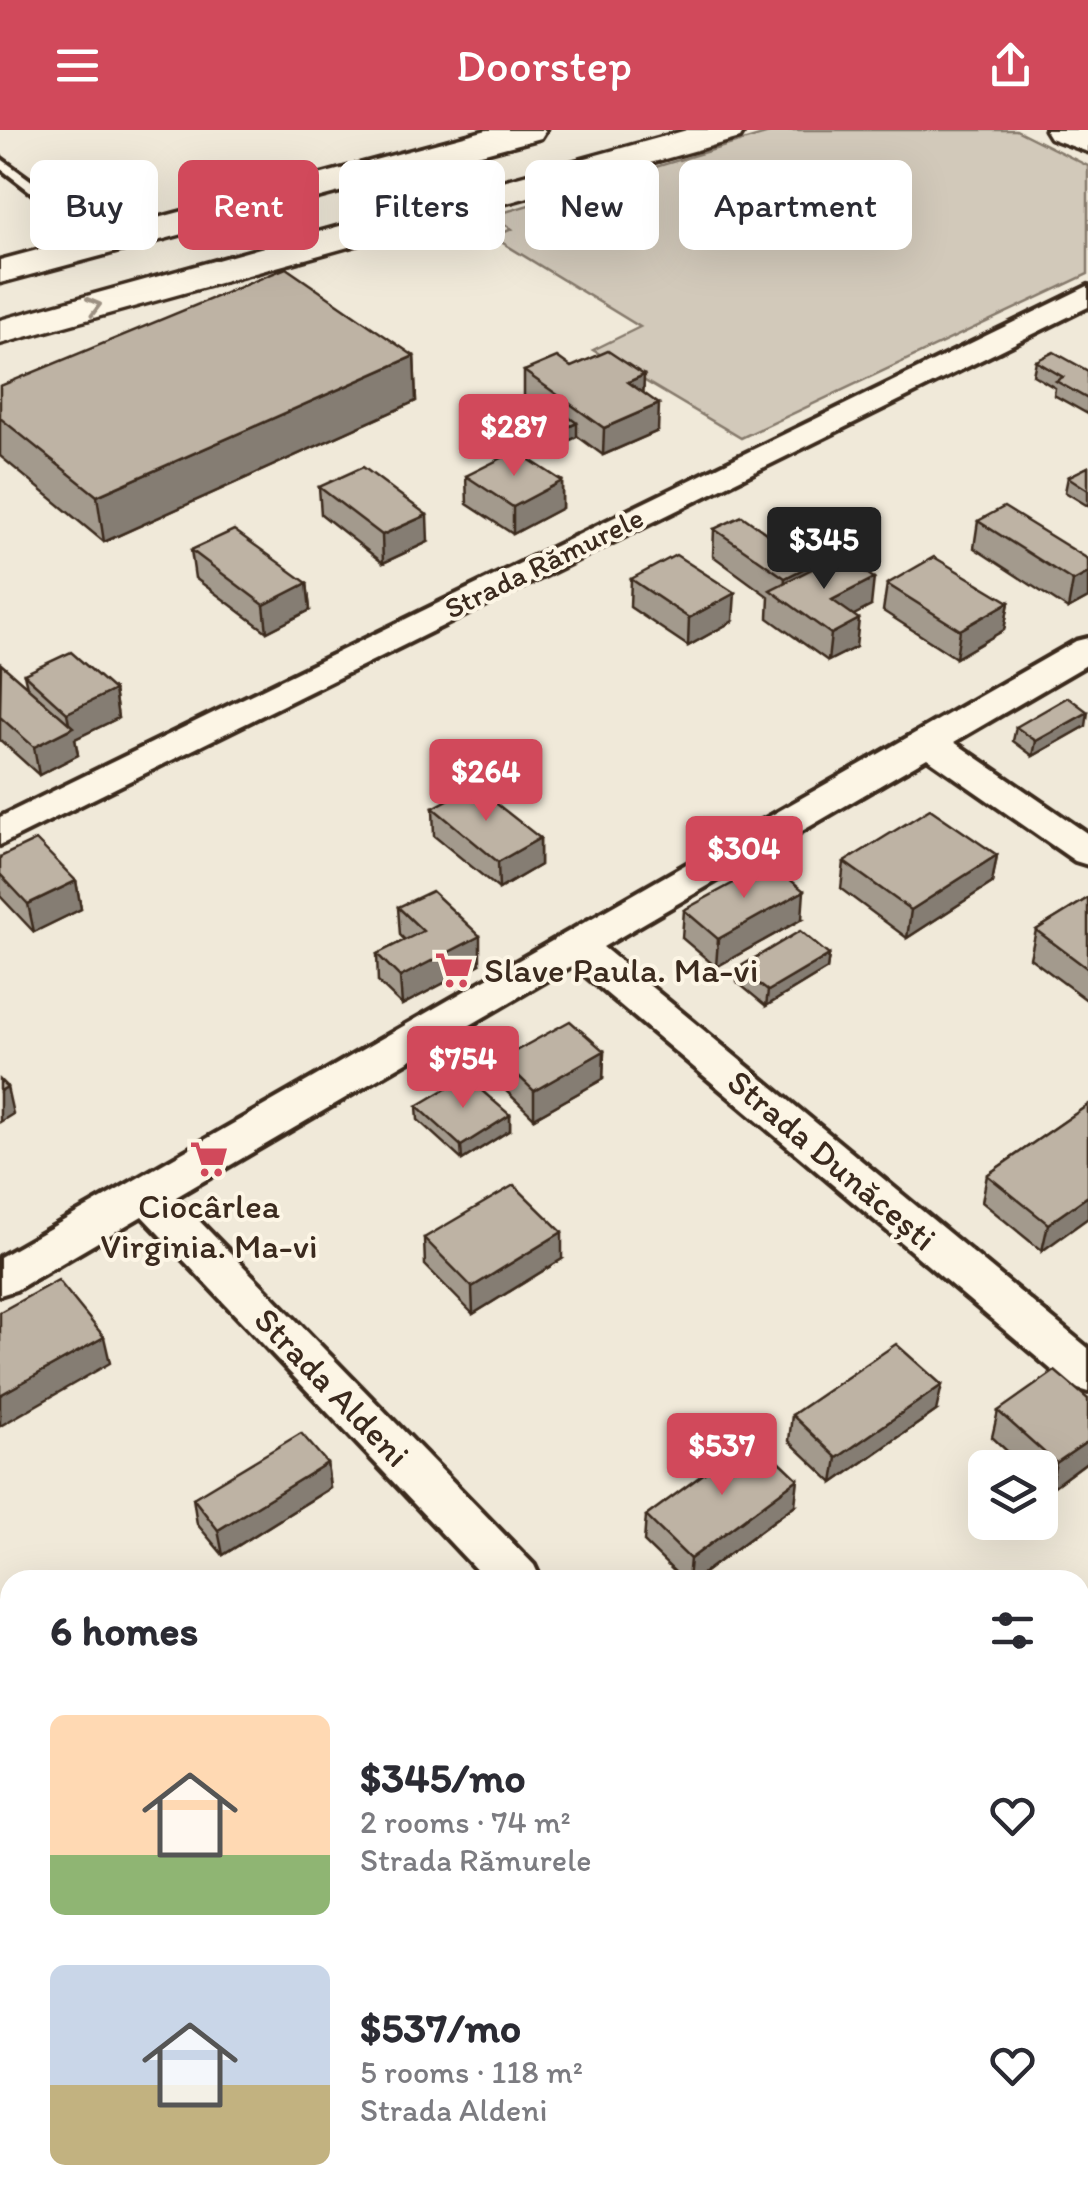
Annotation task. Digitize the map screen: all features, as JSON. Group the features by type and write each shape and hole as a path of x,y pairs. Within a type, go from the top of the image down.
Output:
{"main road":[{"path":"158,197 409,130"},
{"path":"0,272 528,130"},
{"path":"0,301 623,130"},
{"path":"0,332 728,130"},
{"path":"1062,130 1088,141"},
{"path":"0,240 30,232"}],"street":[{"name":"Strada Rămurele","path":"0,832 1088,295"},
{"path":"0,1278 1088,649"},
{"path":"928,742 1088,852"},
{"name":"Strada Dunăcești","path":"575,946 1088,1374"},
{"name":"Strada Aldeni","path":"146,1193 507,1570"}],"lane":[{"path":"0,162 30,185"}],"shaded area":[{"path":"779,130 1016,130 1088,166 1088,274 741,438 593,350 640,327 505,244 505,232 512,229 505,224 505,212 525,206 525,250 659,250 659,166"}],"building":[{"path":"286,268 414,356 97,496 0,418 0,386"},
{"path":"608,351 644,375 628,382 659,404 604,428 524,371 557,357 571,367"},
{"path":"1054,352 1088,371 1088,399 1056,381 1063,377 1036,361"},
{"path":"544,400 577,423 534,442 501,418"},
{"path":"516,451 562,481 513,507 466,476"},
{"path":"363,467 427,515 382,535 319,487"},
{"path":"1088,467 1088,490 1068,477"},
{"path":"1004,507 1088,559 1088,573 1073,581 978,521"},
{"path":"742,516 776,540 799,528 835,553 785,578 714,529"},
{"path":"234,530 307,583 264,605 191,550"},
{"path":"676,555 735,593 689,618 631,579"},
{"path":"840,555 874,578 832,600 859,619 831,634 770,590"},
{"path":"934,557 1009,602 960,630 887,584"},
{"path":"71,652 114,690 67,713 24,674"},
{"path":"1,664 73,727 34,747 0,717"},
{"path":"1068,697 1088,712 1036,741 1016,727"},
{"path":"474,786 540,838 498,862 433,808"},
{"path":"930,809 997,855 911,910 844,862"},
{"path":"36,840 76,881 28,904 0,874 0,857"},
{"path":"770,863 804,891 718,939 684,910"},
{"path":"432,891 480,936 400,977 377,954 423,931 398,907"},
{"path":"1088,898 1088,969 1036,930"},
{"path":"800,931 829,955 768,991 738,968"},
{"path":"570,1021 604,1051 534,1091 501,1059"},
{"path":"466,1077 510,1115 461,1146 417,1106"},
{"path":"1088,1105 1088,1196 1048,1224 987,1175"},
{"path":"514,1185 562,1232 472,1287 424,1238"},
{"path":"58,1280 104,1337 0,1395 0,1312"},
{"path":"896,1344 942,1385 837,1458 792,1415"},
{"path":"1055,1371 1088,1399 1088,1441 1058,1462 1058,1450 1042,1450 998,1411"},
{"path":"301,1433 327,1463 218,1530 193,1498"},
{"path":"754,1437 798,1479 690,1559 646,1516"}],"place":[{"name":"Slave Paula. Ma-vi","path":"454,970"},
{"name":"Ciocârlea Virginia. Ma-vi","path":"209,1159"}]}
